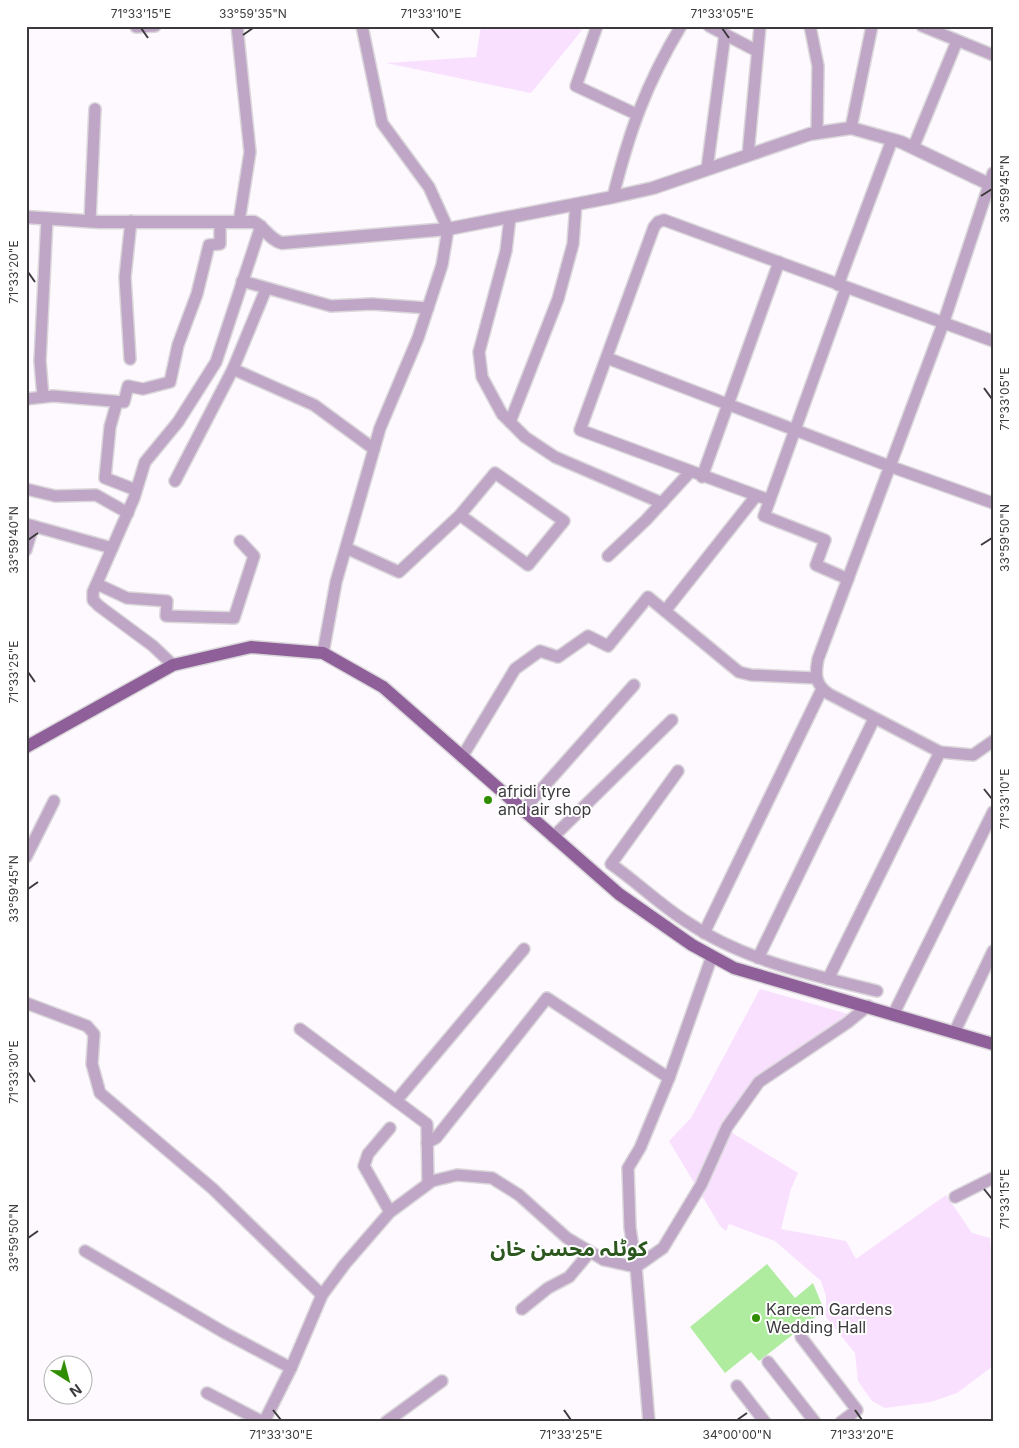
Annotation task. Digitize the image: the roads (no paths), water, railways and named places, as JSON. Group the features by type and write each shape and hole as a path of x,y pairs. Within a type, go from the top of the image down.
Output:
{"main road":[{"path":"26,747 173,665 251,647 323,653 383,687 619,894 692,945 734,968 993,1044"}],"street":[{"path":"136,27 155,26"},
{"path":"237,26 250,152 239,222"},
{"path":"323,653 336,582 374,449 428,308 442,264 448,229 429,187 382,123 362,26"},
{"path":"597,26 576,86 636,114"},
{"path":"613,197 636,114 664,55 681,26"},
{"path":"709,26 757,50"},
{"path":"748,155 760,26"},
{"path":"810,26 818,66 816,133"},
{"path":"851,128 872,26"},
{"path":"922,26 993,55"},
{"path":"707,169 725,34"},
{"path":"913,148 957,41"},
{"path":"90,221 95,109"},
{"path":"26,217 90,221 254,222 261,226 276,242 282,244 448,229 653,188 816,133 851,128 892,140 991,181 943,324 818,659 816,678 822,690 940,752 973,755 993,741"},
{"path":"848,578 816,565 825,540 764,516 892,140"},
{"path":"510,422 558,299 573,244 576,204"},
{"path":"510,216 506,251 479,352 482,377 502,414 525,437 555,457 662,503"},
{"path":"43,397 40,361 47,218"},
{"path":"769,500 580,430 654,227 658,222 664,220 993,341"},
{"path":"130,359 125,277 131,221"},
{"path":"26,399 53,396 124,402 128,386 143,389 170,382 178,345 197,294 210,244 220,244 220,222"},
{"path":"173,665 93,600 93,592 128,513 145,462 178,422 216,362 261,226"},
{"path":"702,476 778,262"},
{"path":"242,281 331,306 372,304 428,308"},
{"path":"175,481 233,369 266,289"},
{"path":"607,358 889,466 992,500"},
{"path":"233,369 314,405 374,449"},
{"path":"117,402 110,427 104,478 136,490"},
{"path":"608,556 662,503 690,472"},
{"path":"346,548 399,572 460,515 495,473 564,521 528,565 460,515"},
{"path":"26,489 55,496 96,495 128,513"},
{"path":"665,611 756,496"},
{"path":"26,550 29,525 112,548"},
{"path":"97,584 128,598 167,601 166,616 234,618 254,556 240,541"},
{"path":"462,758 515,669 540,651 558,656 588,636 608,646 648,597 739,672 751,675 816,678"},
{"path":"523,810 634,685"},
{"path":"704,933 822,690"},
{"path":"758,958 874,719"},
{"path":"553,837 672,720"},
{"path":"828,979 940,752"},
{"path":"678,771 611,864 627,875 662,906 704,933 758,958 877,992"},
{"path":"26,857 54,801"},
{"path":"893,1015 993,812"},
{"path":"396,1101 524,949"},
{"path":"954,1033 993,952"},
{"path":"650,1422 636,1267 630,1228 628,1168 640,1148 669,1078 712,956"},
{"path":"427,1143 436,1138 547,998 669,1078"},
{"path":"26,1003 87,1026 94,1034 92,1064 100,1093 214,1189 322,1294"},
{"path":"207,1393 264,1422 291,1368 322,1294 390,1212 428,1183 457,1175 492,1178 519,1196 567,1238 604,1260 636,1267 663,1248 701,1185 727,1127 759,1082 847,1023 868,1006"},
{"path":"300,1029 427,1124 428,1183"},
{"path":"390,1128 368,1154 364,1166 390,1212"},
{"path":"954,1197 993,1178"},
{"path":"85,1251 225,1333 291,1368"},
{"path":"522,1309 548,1288 569,1277 590,1252"},
{"path":"801,1337 857,1410 841,1422"},
{"path":"768,1362 815,1422"},
{"path":"386,1422 442,1381"},
{"path":"737,1386 765,1422"}],"place":[{"name":"afridi tyre and air shop","path":"488,800"},
{"name":"Kareem Gardens Wedding Hall","path":"756,1318"}],"district":[{"name":"کوٹلہ محسن خان","path":"569,1249"}]}
